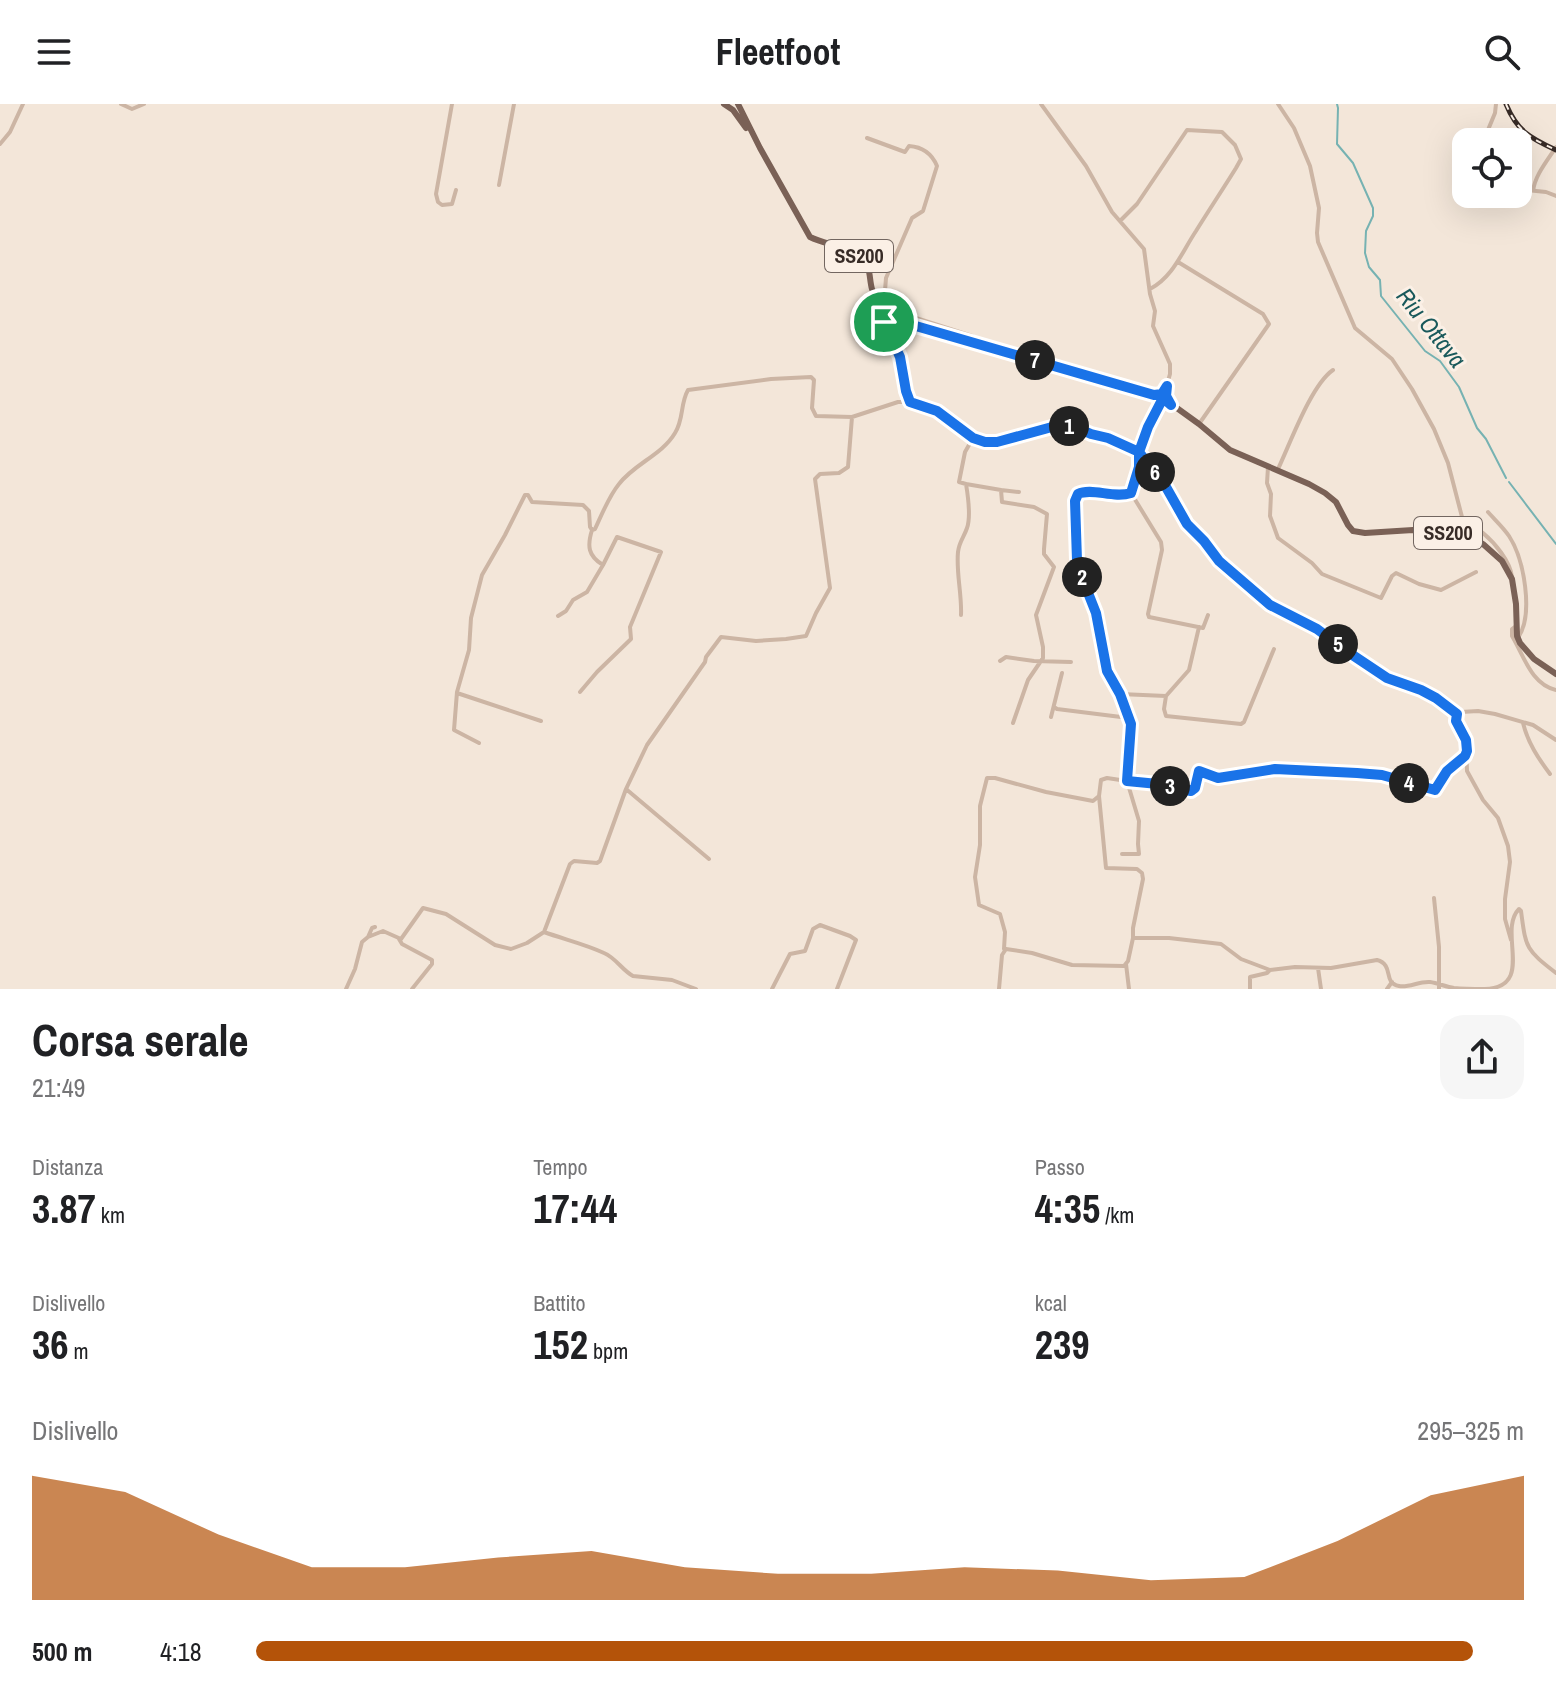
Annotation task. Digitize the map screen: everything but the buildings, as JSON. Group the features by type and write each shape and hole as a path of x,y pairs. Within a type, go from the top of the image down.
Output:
{"main road":[{"path":"724,104 733,110 760,148"},
{"name":"SS200","path":"738,104 810,237 855,252 863,259 868,265 872,290 879,303 902,322 1163,398 1230,450 1325,493 1336,502 1353,531 1413,530 1471,537 1502,561 1512,579"},
{"path":"1512,579 1518,638 1534,659 1556,674"}],"street":[{"path":"0,144 10,132 23,104"},
{"path":"121,104 132,109 144,104"},
{"path":"452,104 436,194 439,204 452,204 456,190"},
{"path":"499,185 514,104"},
{"path":"1041,104 1086,166 1112,212 1144,249 1155,311 1153,326 1170,364 1166,396 1171,405"},
{"path":"1278,104 1305,150 1319,208 1318,242 1355,328 1392,359 1412,389 1448,463 1462,517 1484,533 1498,550 1511,567 1512,579"},
{"path":"1489,128 1496,104"},
{"path":"1120,221 1137,204 1187,130 1222,132 1235,145 1241,159 1178,262 1150,289"},
{"path":"867,138 905,152 909,146 917,147 932,155 937,166 923,211 912,218 886,278 884,303 891,310 972,336 971,341"},
{"path":"1556,147 1533,188 1533,191 1556,196"},
{"path":"1178,262 1263,314 1269,324 1199,424"},
{"path":"879,303 889,338 900,357 910,402"},
{"path":"1277,472 1315,392 1325,375 1333,370"},
{"path":"592,530 620,482 675,435 682,420 684,397 688,390 811,377 814,380 812,408 816,416 852,417 898,402 910,402 937,411 973,438 985,442 997,442 1052,427 1073,426 1139,452 1166,487 1187,524 1219,561 1270,605 1317,629 1387,678 1421,690 1457,714"},
{"path":"1154,395 1160,395 1167,387"},
{"path":"1167,387 1139,452 1139,467 1131,493 1161,542 1162,550 1148,614 1149,617 1199,627 1205,627 1208,615"},
{"path":"399,939 423,908 446,914 495,945 511,949 544,932 570,864 574,861 600,861 626,789 647,745 721,637 756,641 806,636 830,588 815,479 820,474 839,473 848,467 852,417"},
{"path":"973,438 965,452 959,482 1019,492"},
{"path":"1268,467 1270,516 1277,535 1322,574 1381,598 1396,573 1441,590 1476,572"},
{"path":"961,615 961,584 957,565 958,547 968,527 966,484"},
{"path":"1001,490 1002,502 1034,507 1047,514 1044,554 1054,567 1036,615 1043,658 1028,680 1013,723"},
{"path":"1122,854 1139,854 1139,821 1127,781 1131,724 1107,671 1096,613 1079,570 1075,501 1083,491 1102,495 1131,493"},
{"path":"479,743 454,732 457,693 469,650 471,618 482,575 526,493 532,502 583,505 589,511 592,530 588,542 590,553 603,565"},
{"path":"1488,512 1509,537 1522,570 1527,602 1522,634 1518,638"},
{"path":"558,616 566,611 573,600 587,592 617,537 661,552 630,627 631,639 580,692"},
{"path":"1516,626 1512,629 1512,636 1536,680 1556,690"},
{"path":"1199,627 1189,670 1166,696 1166,716 1241,724 1274,649"},
{"path":"1000,661 1006,657 1071,662"},
{"path":"1051,717 1062,673"},
{"path":"457,693 541,721"},
{"path":"1120,694 1166,696"},
{"path":"1054,707 1129,718"},
{"path":"1457,714 1478,711 1495,714 1533,725 1556,740"},
{"path":"1457,714 1456,721 1466,740 1467,771 1483,800 1498,818 1508,846 1510,862 1505,919 1512,943"},
{"path":"1523,723 1526,736 1550,774"},
{"path":"1129,989 1126,964 1143,879 1137,869 1106,868 1099,796 1101,780 1107,778 1158,784 1191,791 1195,788 1199,771 1218,778 1275,769 1382,775 1435,790 1447,771 1465,756"},
{"path":"999,989 1005,932 1000,914 979,905 975,877 980,845 980,806 987,778 1093,801 1099,796"},
{"path":"626,789 709,859"},
{"path":"1434,898 1440,986"},
{"path":"1133,938 1169,938 1221,944 1241,959 1270,970 1318,968 1377,960 1387,967 1389,979 1400,986 1421,982 1451,988 1484,989 1505,983 1513,972 1514,915 1519,909 1528,948 1556,973"},
{"path":"772,989 790,954 805,951 813,929 820,925 856,940 837,989"},
{"path":"368,937 375,927"},
{"path":"346,989 362,942 383,931 432,960 412,989"},
{"path":"544,932 605,953 633,976 672,980 696,989"},
{"path":"1004,951 1032,953 1072,965 1115,967 1126,964"},
{"path":"1318,968 1321,989"},
{"path":"1250,989 1250,977 1270,970"},
{"path":"1387,989 1392,982"}],"waterway":[{"name":"Riu Ottava","path":"1337,104 1337,144 1353,163 1373,208 1366,231 1365,253 1369,267 1380,280 1381,296 1425,351 1440,361 1459,387 1477,428 1506,478"},
{"name":"Riu Ottava","path":"1509,482 1556,544"}],"railway":[{"path":"1506,104 1525,133 1556,150"}],"route":[{"path":"884,322 879,303 902,322 1154,395 1162,394 1167,386 1166,396 1171,405 1163,398 1139,452 1166,487 1187,524 1219,561 1270,605 1317,629 1387,678 1421,690 1457,714 1456,721 1466,740 1465,756 1447,771 1435,790 1382,775 1275,769 1218,778 1199,771 1195,788 1191,791 1127,781 1131,724 1126,707 1107,671 1096,613 1079,570 1075,501 1083,491 1102,495 1131,493 1139,467 1139,452 1073,426 1052,427 997,442 973,438 937,411 910,402 900,357 884,322"}]}
